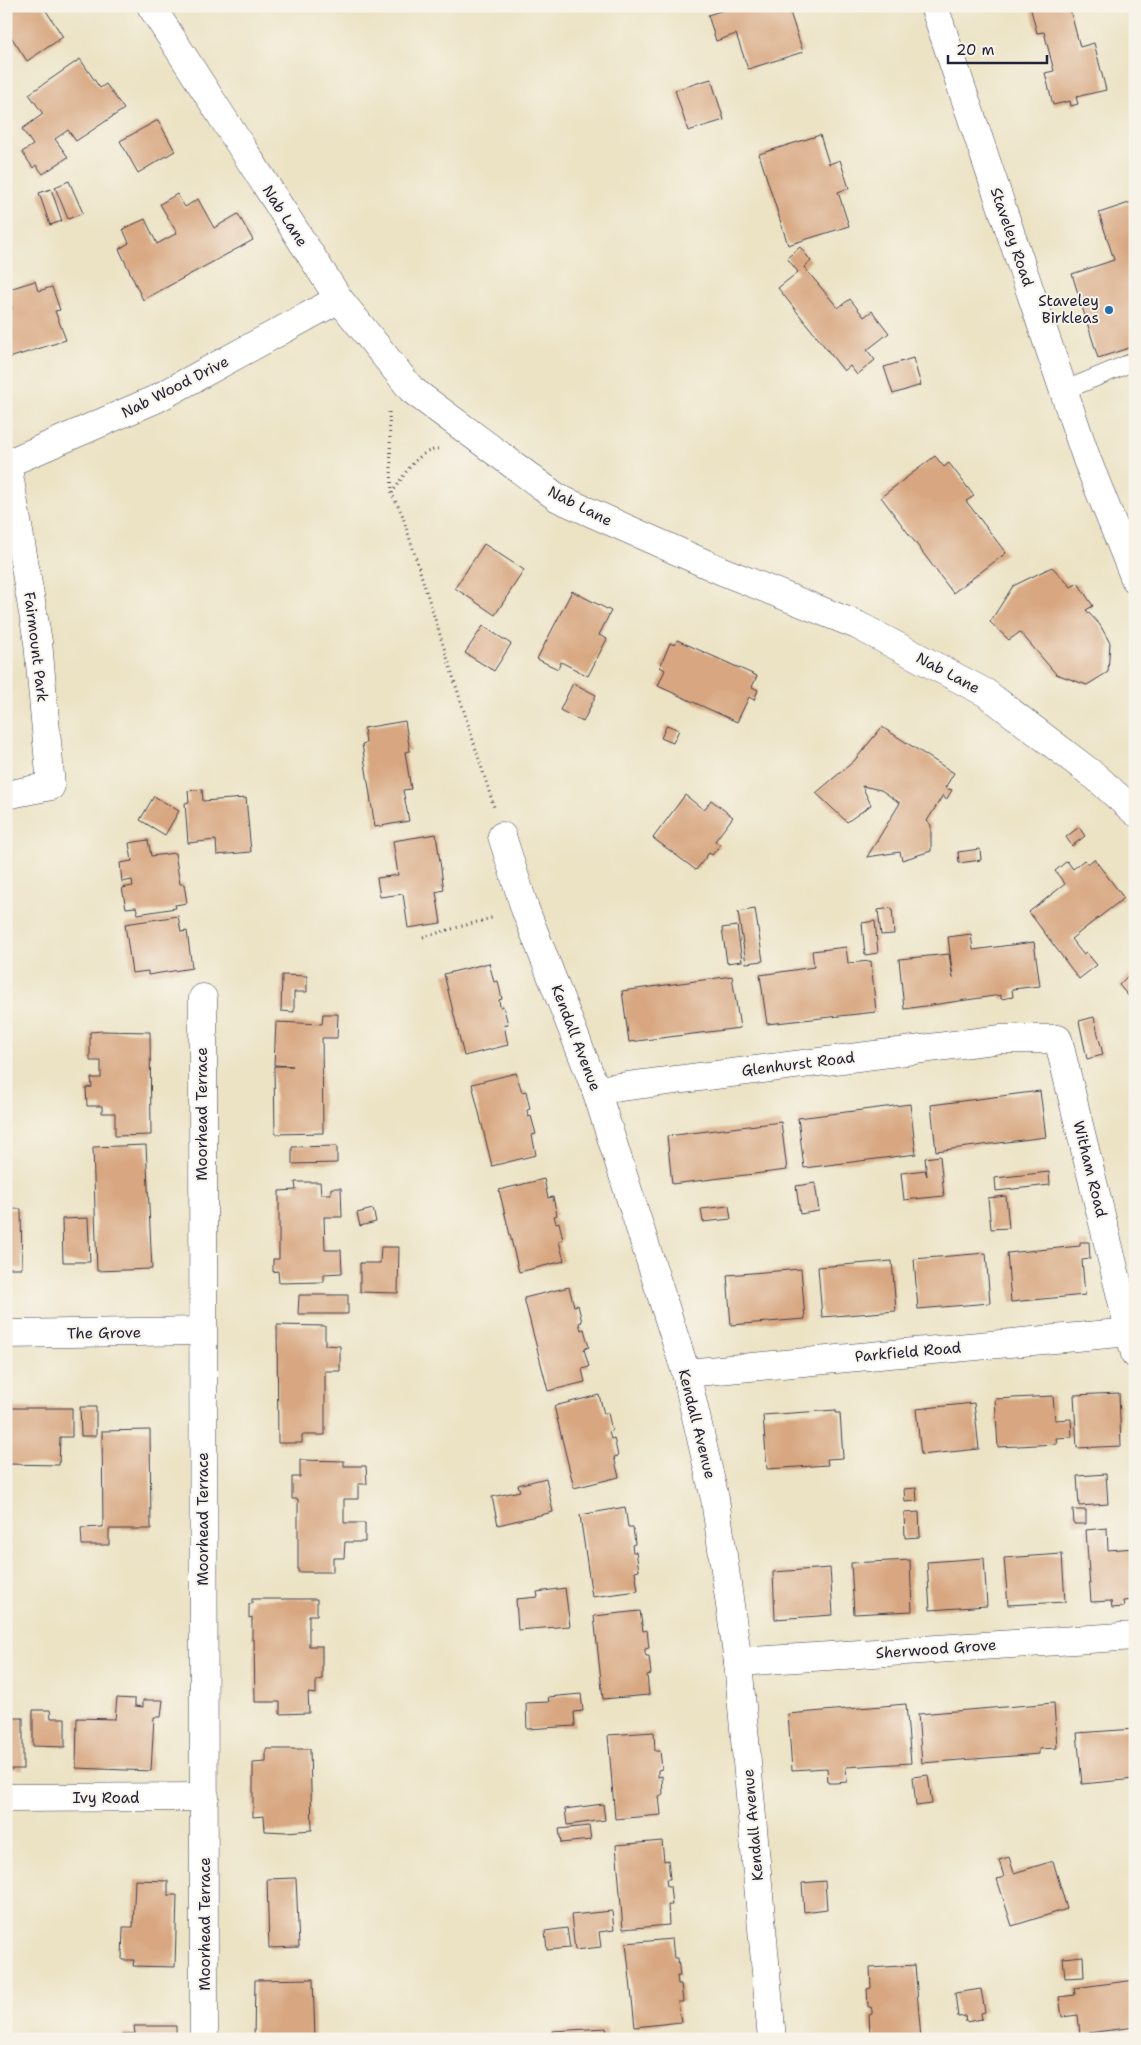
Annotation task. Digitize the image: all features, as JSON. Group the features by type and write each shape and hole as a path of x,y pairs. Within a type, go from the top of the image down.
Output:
{"street":[{"name":"Nab Lane","path":"151,6 338,299 412,390 558,498 722,571 857,625 986,693 1096,777 1135,812"},
{"name":"Staveley Road","path":"934,6 1087,460 1135,578"},
{"name":"Nab Wood Drive","path":"7,463 156,400 338,299"},
{"name":"Fairmount Park","path":"6,795 51,786 38,642 7,463"},
{"name":"Kendall Avenue","path":"502,836 525,909 596,1090 686,1373 715,1499 738,1662 772,2039"},
{"name":"Moorhead Terrace","path":"203,998 204,2039"},
{"name":"Glenhurst Road","path":"596,1090 1001,1038"},
{"name":"Witham Road","path":"1001,1038 1058,1039 1132,1343"},
{"name":"The Grove","path":"6,1334 202,1331"},
{"name":"Parkfield Road","path":"686,1373 1132,1343"},
{"name":"Sherwood Grove","path":"738,1662 1135,1636"},
{"name":"Ivy Road","path":"6,1798 205,1797"}],"lane":[{"path":"1064,391 1135,361"}],"path":[{"path":"389,408 392,494 402,514 502,836"},
{"path":"392,494 410,466 432,450 441,449"},
{"path":"423,937 525,909"}],"building":[{"path":"6,6 43,6 63,37 27,61 6,29"},
{"path":"737,6 788,6 803,52 748,69 736,34 716,41 708,15"},
{"path":"1030,6 1069,6 1080,47 1094,43 1106,90 1076,97 1078,104 1071,106 1070,101 1053,105 1045,73 1054,71 1044,32 1037,33"},
{"path":"80,59 100,88 106,84 124,109 76,141 68,130 55,139 68,157 43,174 36,165 33,168 22,152 33,145 22,129 43,114 29,94"},
{"path":"711,79 724,120 688,131 675,90"},
{"path":"158,120 175,151 138,173 120,141"},
{"path":"820,135 829,164 840,160 849,188 838,192 849,226 788,245 759,154"},
{"path":"69,181 83,213 68,219 55,187"},
{"path":"51,189 62,221 50,225 39,193"},
{"path":"177,194 185,207 198,199 214,228 238,214 253,240 143,300 119,249 129,243 123,229 145,219 157,244 177,233 160,204"},
{"name":"Staveley Birkleas","path":"1135,201 1135,346 1098,358 1072,274 1114,260 1099,213"},
{"path":"800,247 811,261 804,267 838,308 850,299 864,317 872,311 889,333 867,350 875,360 857,375 850,366 844,371 778,288 798,272 787,258"},
{"path":"35,281 38,291 52,287 60,310 55,311 66,340 6,359 6,311 12,309 6,290"},
{"path":"913,358 921,385 893,394 884,367"},
{"path":"935,456 944,467 949,463 974,496 966,501 1006,553 953,593 881,497"},
{"path":"484,544 524,570 495,615 455,588"},
{"path":"1052,567 1071,587 1078,583 1093,606 1086,610 1100,625 1110,643 1108,672 1087,685 1056,674 1020,632 1009,640 990,622 1013,586"},
{"path":"572,591 611,611 599,635 607,639 588,676 561,662 558,669 537,659"},
{"path":"483,626 511,644 494,671 465,653"},
{"path":"677,640 757,676 752,687 758,690 754,700 749,697 737,722 658,686 665,670 660,667 670,643 675,645"},
{"path":"573,683 596,695 583,722 560,710"},
{"path":"405,721 410,751 405,752 411,789 403,790 409,821 375,827 362,744 366,743 364,728"},
{"path":"667,725 679,730 673,743 661,738"},
{"path":"882,727 954,773 945,788 952,790 946,800 943,795 927,821 931,825 931,851 902,860 900,852 867,857 900,803 881,790 862,786 871,805 847,822 816,793 854,761"},
{"path":"202,789 203,801 246,798 251,852 217,855 216,840 188,843 185,803 189,802 188,791"},
{"path":"685,795 704,810 711,800 733,817 715,841 720,845 712,855 709,853 696,870 653,838"},
{"path":"154,796 179,811 165,835 140,820"},
{"path":"1079,827 1085,836 1072,846 1066,837"},
{"path":"436,834 444,890 436,892 441,923 408,928 403,894 380,897 377,878 398,875 393,841"},
{"path":"148,840 151,856 175,853 180,884 184,884 187,903 175,905 176,908 138,914 136,907 126,908 122,888 133,886 132,880 122,882 120,863 132,861 129,843"},
{"path":"980,849 981,860 959,863 958,852"},
{"path":"1094,859 1124,898 1071,939 1083,954 1086,952 1097,965 1079,979 1029,912 1065,884 1055,871 1067,861 1073,869 1084,860 1088,864"},
{"path":"892,908 894,934 881,935 878,910"},
{"path":"755,909 763,961 746,963 738,912"},
{"path":"178,916 181,932 187,931 192,968 148,975 148,971 132,973 125,924"},
{"path":"875,921 878,953 865,955 862,923"},
{"path":"737,926 742,961 727,963 722,928"},
{"path":"971,934 973,950 1034,942 1040,986 1012,989 1013,997 1001,999 1001,995 904,1009 899,959 949,954 953,978 948,937"},
{"path":"846,947 848,963 871,961 876,1012 767,1024 760,975 814,967 812,951"},
{"path":"489,963 494,982 498,981 502,999 499,1000 500,1007 503,1006 508,1024 504,1025 508,1045 464,1056 444,974"},
{"path":"1135,968 1135,996 1131,999 1119,985"},
{"path":"282,975 307,976 307,992 294,992 294,1012 281,1011"},
{"path":"732,976 740,1028 629,1042 622,991"},
{"path":"323,1014 338,1014 337,1038 322,1038 323,1133 275,1134 274,1066 293,1066 274,1065 276,1022 322,1024"},
{"path":"1094,1017 1103,1055 1087,1059 1079,1021"},
{"path":"90,1032 150,1032 151,1135 115,1136 115,1113 102,1113 102,1106 87,1106 86,1088 92,1087 91,1078 101,1078 101,1061 90,1061"},
{"path":"516,1073 522,1092 526,1091 530,1109 527,1110 528,1117 531,1116 536,1134 532,1135 536,1155 492,1166 472,1084"},
{"path":"1040,1091 1046,1137 936,1151 931,1105"},
{"path":"910,1104 916,1154 804,1168 798,1118"},
{"path":"781,1122 787,1170 672,1184 667,1136"},
{"path":"146,1145 152,1269 97,1271 93,1147"},
{"path":"337,1146 337,1163 292,1164 292,1147"},
{"path":"940,1156 944,1196 904,1200 901,1173 925,1170 927,1176 925,1158"},
{"path":"1049,1172 1050,1185 996,1191 995,1178"},
{"path":"544,1179 548,1198 553,1197 557,1215 554,1216 556,1223 559,1222 563,1240 559,1241 564,1261 519,1272 499,1190"},
{"path":"295,1182 320,1182 321,1194 331,1194 331,1188 341,1188 342,1217 324,1217 325,1250 341,1250 342,1273 324,1274 324,1282 279,1283 278,1271 273,1272 273,1259 279,1259 279,1191 296,1190"},
{"path":"815,1183 819,1211 800,1214 796,1186"},
{"path":"1006,1196 1009,1228 991,1229 988,1198"},
{"path":"729,1206 731,1219 703,1222 701,1209"},
{"path":"6,1209 21,1209 22,1268 6,1268"},
{"path":"373,1209 376,1222 360,1226 357,1213"},
{"path":"88,1218 90,1262 63,1262 62,1219"},
{"path":"1080,1242 1089,1242 1090,1259 1082,1260 1085,1295 1011,1302 1007,1253 1080,1246"},
{"path":"381,1247 399,1247 398,1293 360,1292 360,1263 380,1263"},
{"path":"986,1253 990,1303 918,1309 914,1259"},
{"path":"892,1261 896,1311 822,1317 818,1267"},
{"path":"801,1269 805,1319 731,1325 727,1275"},
{"path":"569,1287 574,1306 578,1305 582,1322 579,1323 581,1330 584,1329 589,1347 584,1349 589,1367 582,1369 585,1382 548,1391 524,1298"},
{"path":"299,1295 348,1295 348,1314 298,1314"},
{"path":"277,1325 325,1326 325,1345 340,1346 340,1371 325,1371 325,1435 302,1435 302,1443 278,1443"},
{"path":"1119,1393 1121,1446 1077,1448 1074,1395"},
{"path":"599,1395 604,1414 608,1413 612,1431 609,1432 611,1439 614,1438 618,1456 614,1457 619,1477 574,1488 554,1406"},
{"path":"1053,1396 1055,1420 1071,1419 1072,1437 1056,1438 1057,1444 998,1447 995,1399"},
{"path":"974,1403 979,1449 921,1455 916,1409"},
{"path":"80,1407 96,1407 96,1436 81,1436"},
{"path":"6,1408 72,1408 72,1437 60,1437 59,1465 6,1464"},
{"path":"836,1410 836,1413 840,1413 843,1458 827,1459 828,1465 767,1469 763,1415"},
{"path":"150,1430 151,1529 109,1529 109,1545 82,1545 81,1528 103,1527 102,1431"},
{"path":"300,1460 344,1461 344,1466 366,1466 367,1484 358,1484 358,1499 344,1499 344,1523 365,1523 365,1542 345,1542 344,1558 333,1558 333,1572 298,1572 298,1499 292,1499 292,1477 300,1477"},
{"path":"1106,1474 1108,1504 1079,1506 1077,1476"},
{"path":"546,1478 553,1512 498,1525 492,1497 520,1491 518,1485"},
{"path":"916,1488 917,1501 905,1502 904,1489"},
{"path":"625,1507 628,1527 633,1527 635,1544 632,1545 633,1552 636,1552 639,1570 635,1571 638,1591 592,1597 580,1515"},
{"path":"1073,1510 1086,1510 1086,1524 1074,1524"},
{"path":"919,1512 920,1537 905,1538 904,1513"},
{"path":"1107,1528 1108,1550 1135,1548 1135,1600 1123,1601 1124,1607 1112,1608 1111,1601 1091,1602 1086,1530"},
{"path":"1062,1554 1065,1602 1008,1605 1004,1558"},
{"path":"984,1558 987,1606 930,1610 927,1562"},
{"path":"910,1560 912,1611 854,1614 851,1563"},
{"path":"830,1568 833,1615 775,1619 773,1572"},
{"path":"565,1588 570,1626 518,1630 516,1599 538,1597 537,1592"},
{"path":"252,1599 317,1599 317,1615 309,1615 309,1646 322,1646 322,1679 316,1680 316,1694 308,1693 309,1713 280,1714 280,1702 255,1702 254,1640 252,1640 252,1617 249,1618 249,1604 252,1604"},
{"path":"640,1611 643,1631 647,1630 649,1648 645,1649 645,1653 646,1656 649,1656 651,1674 647,1675 649,1695 603,1699 594,1616"},
{"path":"581,1694 583,1711 574,1712 575,1726 527,1729 526,1703 549,1702 548,1697"},
{"path":"117,1698 135,1699 135,1706 143,1707 143,1700 163,1700 161,1717 154,1717 151,1771 76,1768 77,1718 115,1719"},
{"path":"1054,1703 1057,1748 1039,1749 1039,1754 922,1763 918,1714"},
{"path":"906,1704 911,1763 846,1767 847,1782 835,1783 828,1783 827,1768 792,1770 788,1714"},
{"path":"33,1710 50,1710 51,1718 65,1718 65,1747 33,1746"},
{"path":"6,1718 23,1718 23,1769 6,1769"},
{"path":"1135,1729 1135,1779 1082,1784 1077,1733"},
{"path":"654,1732 655,1751 660,1751 662,1769 658,1770 658,1777 662,1776 663,1795 659,1796 661,1815 615,1819 608,1735"},
{"path":"266,1749 310,1749 312,1830 265,1831 264,1816 253,1817 253,1763 266,1762"},
{"path":"928,1775 932,1804 916,1806 913,1777"},
{"path":"603,1804 605,1820 567,1825 565,1809"},
{"path":"589,1826 591,1840 561,1843 559,1829"},
{"path":"662,1841 664,1861 668,1860 670,1879 666,1879 667,1886 670,1886 672,1905 668,1905 669,1925 623,1929 616,1845"},
{"path":"1009,1857 1014,1873 1053,1861 1067,1909 1012,1926 997,1879 1004,1877 999,1860"},
{"path":"296,1878 299,1947 269,1948 267,1879"},
{"path":"135,1880 168,1881 168,1895 177,1895 175,1967 133,1966 134,1960 122,1960 123,1927 133,1927"},
{"path":"825,1881 827,1909 804,1912 802,1883"},
{"path":"612,1911 614,1930 599,1932 601,1947 575,1950 571,1915"},
{"path":"567,1928 570,1948 547,1950 545,1931"},
{"path":"672,1939 674,1958 678,1958 680,1976 677,1976 678,1984 681,1984 683,2002 678,2002 681,2022 635,2027 626,1943"},
{"path":"1083,1956 1084,1977 1065,1978 1063,1958"},
{"path":"915,1965 921,2039 875,2039 874,2033 870,2033 869,2015 872,2014 872,2010 871,2007 868,2007 867,1989 871,1988 870,1968"},
{"path":"313,1979 315,2039 254,2039 255,1980"},
{"path":"1135,1980 1135,2027 1080,2034 1078,2015 1062,2017 1059,1997 1075,1995 1074,1988"},
{"path":"981,1989 985,2012 981,2013 982,2019 966,2022 965,2016 958,2017 955,1993"},
{"path":"134,2026 176,2026 176,2039 122,2039 122,2034 135,2034"},
{"path":"606,2028 608,2039 553,2039 552,2031"}],"place":[{"name":"Staveley Birkleas","path":"1109,310"}]}
